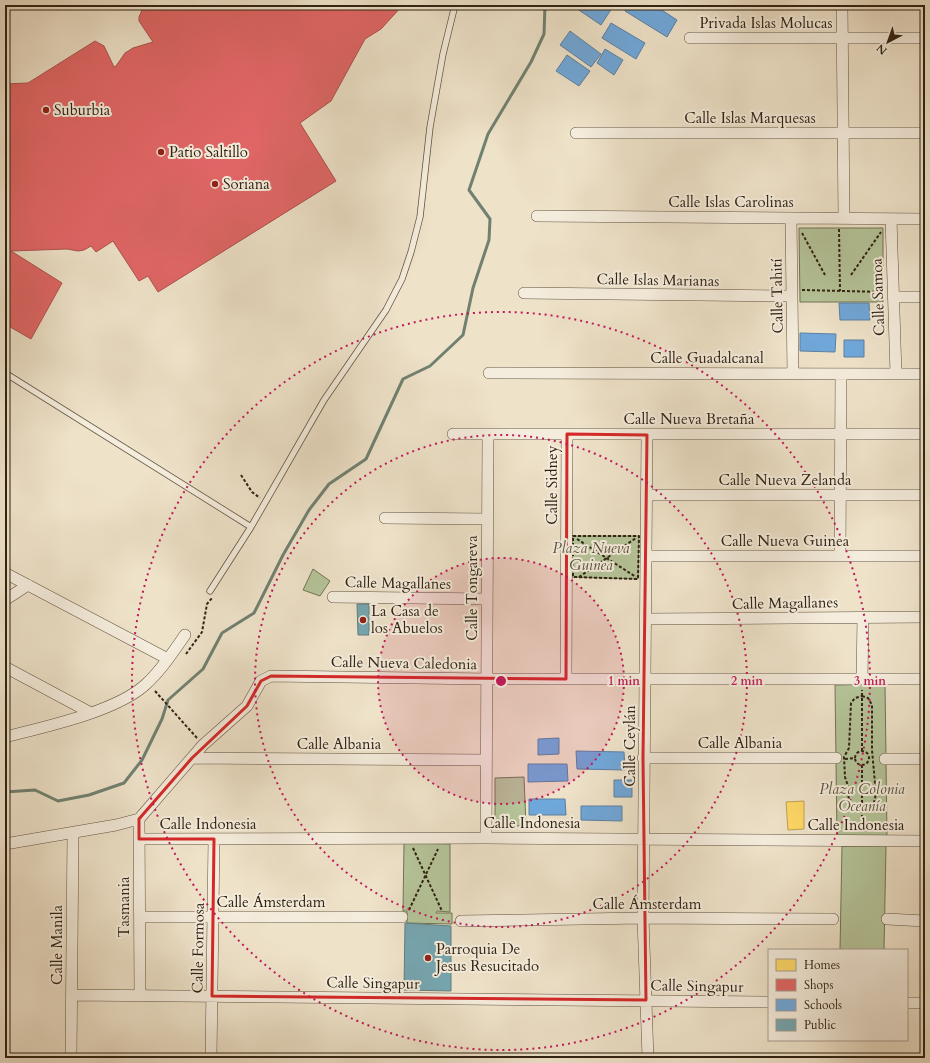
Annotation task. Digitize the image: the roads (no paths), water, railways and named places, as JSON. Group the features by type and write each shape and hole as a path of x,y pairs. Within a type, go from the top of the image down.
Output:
{"street":[{"path":"842,5 844,218"},
{"name":"Privada Islas Molucas","path":"690,38 925,38"},
{"name":"Calle Islas Marquesas","path":"576,133 925,133"},
{"name":"Calle Islas Carolinas","path":"537,216 925,219"},
{"name":"Calle Tahití","path":"791,218 793,374"},
{"name":"Calle Samoa","path":"891,219 896,374"},
{"name":"Calle Islas Marianas","path":"524,293 792,296"},
{"path":"893,297 925,297"},
{"name":"Calle Guadalcanal","path":"489,373 925,374"},
{"path":"840,556 842,374"},
{"name":"Calle Nueva Bretaña","path":"453,434 925,434"},
{"name":"Calle Tongareva","path":"486,838 488,434"},
{"name":"Calle Sidney","path":"566,679 570,536 567,434"},
{"name":"Calle Ceylán","path":"647,435 646,495 642,536 646,556 643,758 645,839 643,918 648,1058"},
{"name":"Calle Nueva Zelanda","path":"646,495 925,495"},
{"path":"386,518 488,519"},
{"name":"Calle Nueva Guinea","path":"646,556 925,556"},
{"path":"5,573 168,659"},
{"path":"5,600 28,585"},
{"name":"Calle Magallanes","path":"333,597 487,599"},
{"path":"862,682 863,617"},
{"name":"Calle Magallanes","path":"646,619 925,617"},
{"path":"5,737 91,713 135,693 155,675 185,635"},
{"path":"5,667 91,713"},
{"name":"Calle Nueva Caledonia","path":"139,819 204,744 247,706 261,681 271,676 862,682 925,680"},
{"name":"Calle Albania","path":"192,758 486,760"},
{"name":"Calle Albania","path":"643,758 840,759"},
{"path":"885,759 925,759"},
{"path":"5,844 116,825 139,819"},
{"name":"Tasmania","path":"139,819 140,996"},
{"name":"Calle Manila","path":"71,1058 73,833"},
{"name":"Calle Indonesia","path":"139,839 486,838 925,841"},
{"name":"Calle Formosa","path":"211,1058 214,839"},
{"name":"Calle Ámsterdam","path":"140,917 405,914"},
{"name":"Calle Ámsterdam","path":"461,921 643,918 833,919"},
{"path":"888,919 925,920"},
{"name":"Calle Singapur","path":"72,995 768,1002"},
{"path":"908,1003 925,1003"}],"lane":[{"path":"210,591 266,502 324,400 386,310 407,266 420,217 430,127 442,61 455,5"},
{"path":"5,373 251,527"}],"waterway":[{"path":"5,792 35,790 58,801 89,795 124,783 142,760 162,719 168,700 203,669 222,633 254,613 283,555 309,510 329,484 366,459 403,379 430,366 463,335 473,288 489,240 490,219 469,190 488,134 531,62 544,34 545,5"}],"place":[{"name":"Suburbia","path":"46,110"},
{"name":"Patio Saltillo","path":"161,152"},
{"name":"Soriana","path":"215,184"},
{"name":"La Casa de los Abuelos","path":"363,620"},
{"name":"Parroquia De Jesus Resucitado","path":"428,958"}],"park label":[{"name":"Plaza Nueva Guinea","path":"591,556"},
{"name":"Plaza Colonia Oceanía","path":"862,798"}]}
